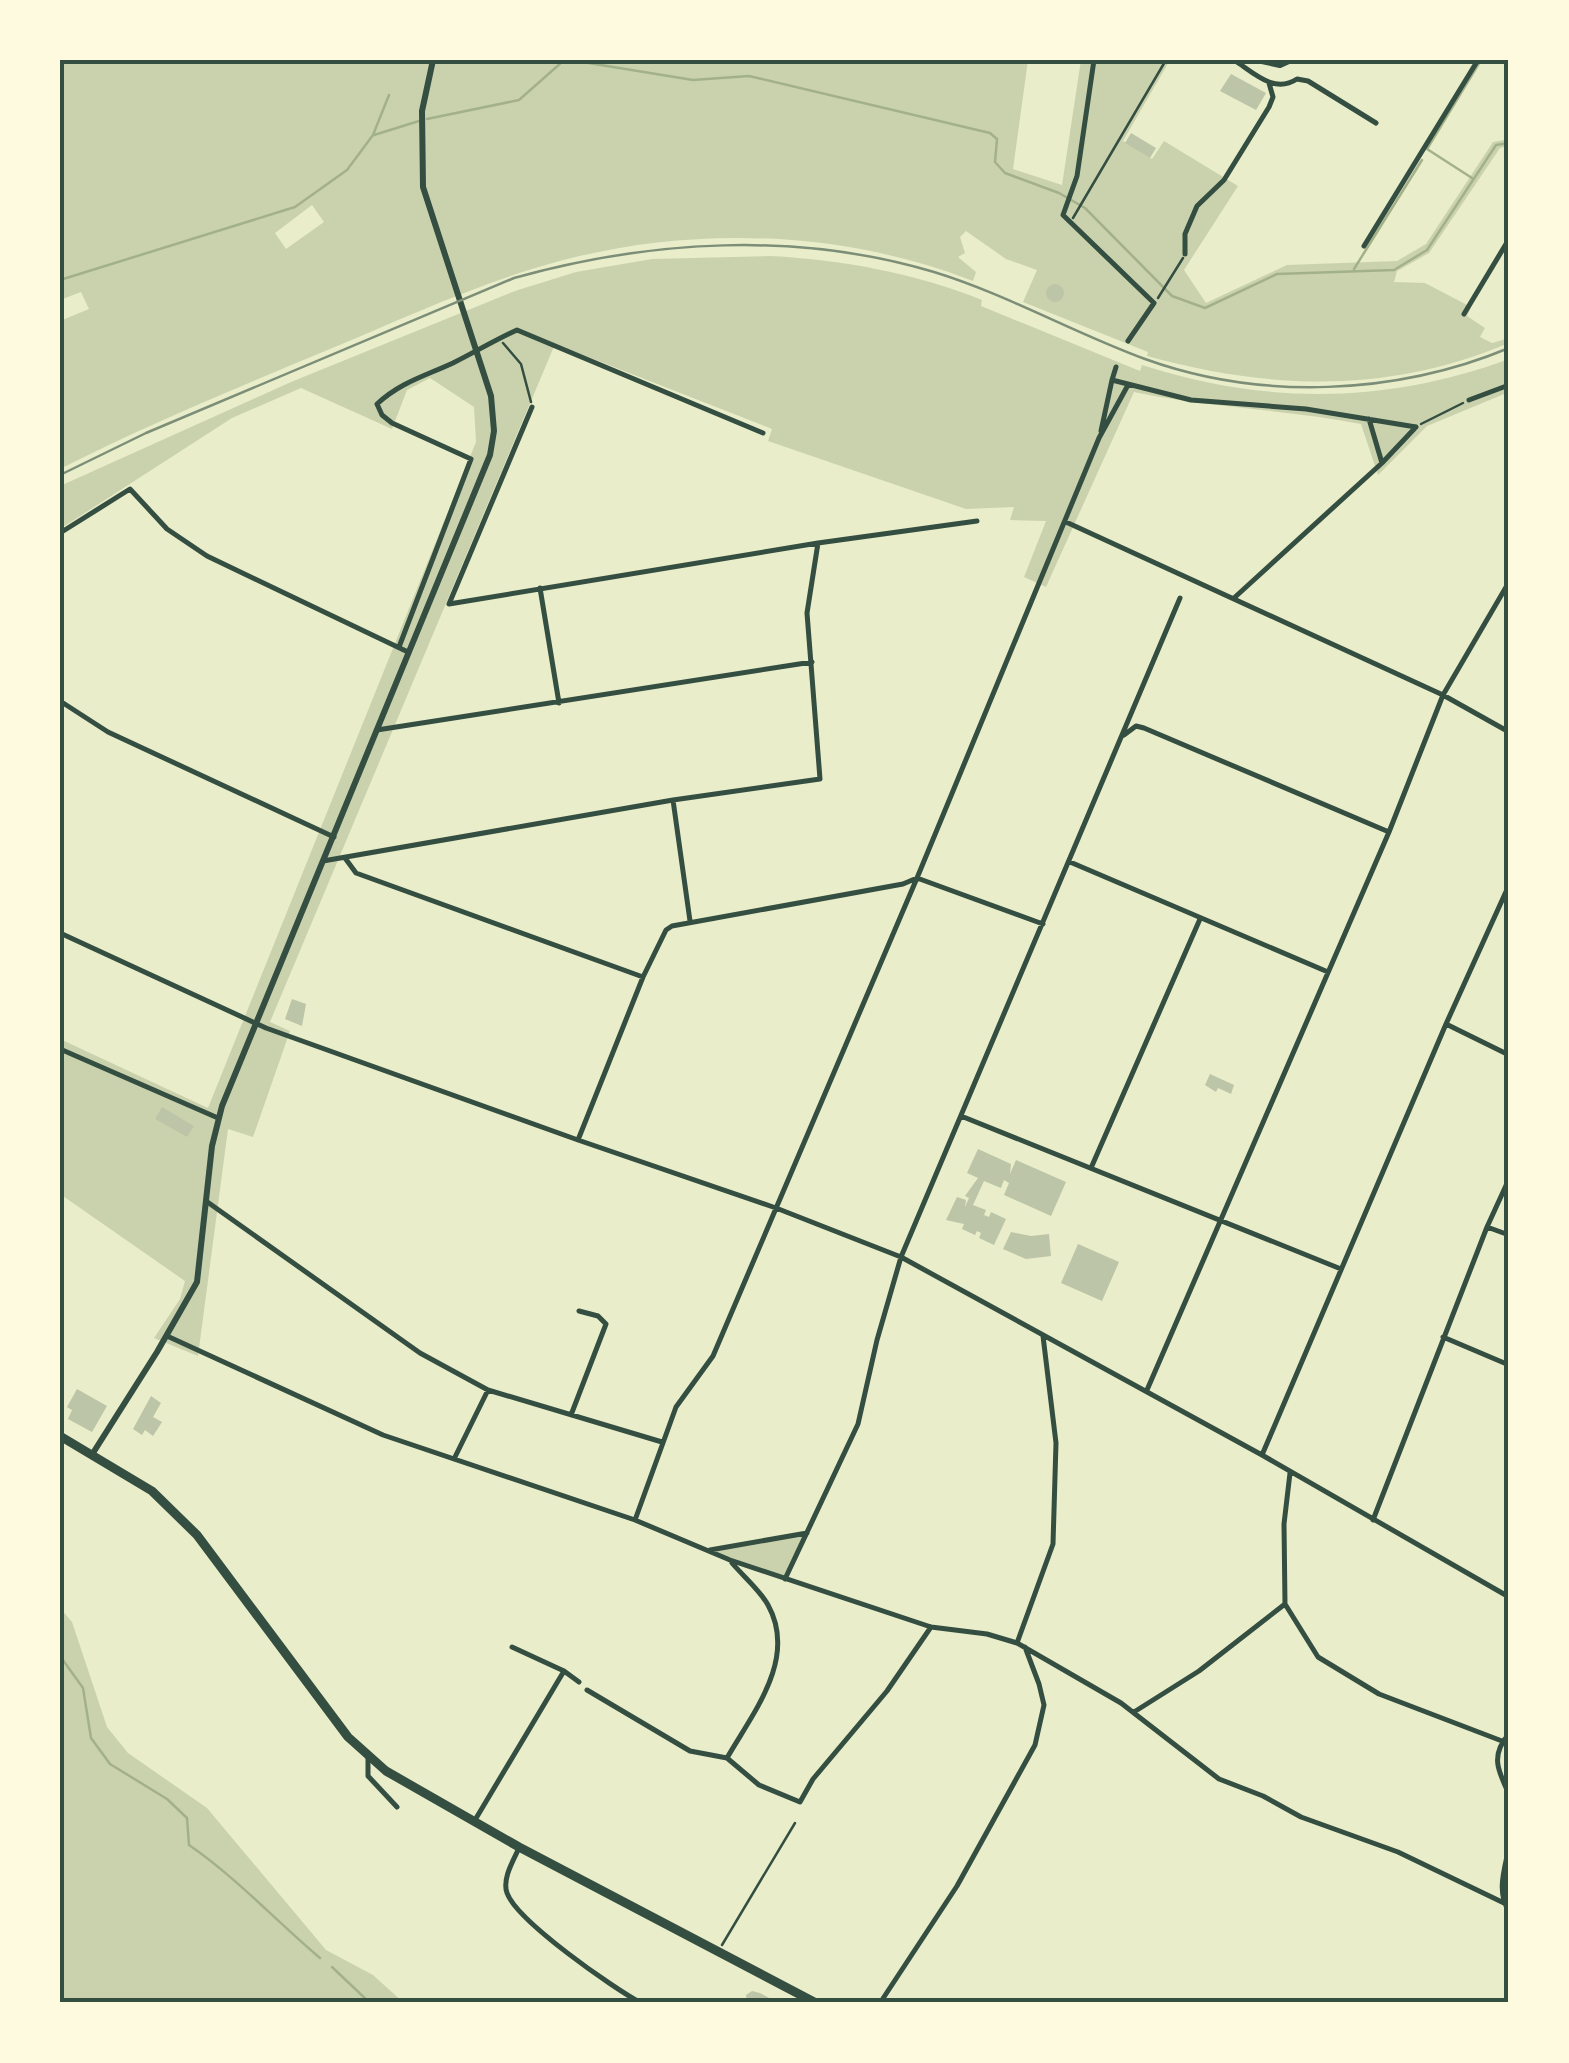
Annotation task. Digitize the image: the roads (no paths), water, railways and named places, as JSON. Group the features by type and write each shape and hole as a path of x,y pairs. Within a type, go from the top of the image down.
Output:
{"main road":[{"path":"60,1436 152,1491 198,1536 348,1737 368,1756 411,1788 816,2003"}],"street":[{"path":"93,1453 167,1336 196,1282 219,1118 490,455 494,431 492,406 423,187 422,120 433,60"},
{"path":"1094,60 1072,194 1063,214 1154,304 1128,342"},
{"path":"1234,60 1282,87 1303,79 1376,123"},
{"path":"1257,60 1280,65 1291,60"},
{"path":"1364,246 1478,60"},
{"path":"1185,254 1184,241 1191,216 1203,197 1224,180 1270,106 1273,97 1269,83"},
{"path":"1464,314 1509,238"},
{"path":"398,647 471,459 382,415 377,404 405,382 456,362 476,348 517,330 763,433"},
{"path":"1099,438 1116,367"},
{"path":"1112,380 1191,400 1306,409 1416,427 1234,598"},
{"path":"635,1520 682,1395 713,1356 1099,438 1128,385"},
{"path":"1469,400 1509,385"},
{"path":"532,407 449,604 818,542 977,521"},
{"path":"1368,419 1382,462"},
{"path":"60,533 130,489 167,529 208,556 408,652"},
{"path":"1066,522 1443,696 1509,732"},
{"path":"323,861 672,800 820,780 807,612 818,542"},
{"path":"1146,1391 1389,832 1443,696 1509,582"},
{"path":"540,588 560,704"},
{"path":"785,1579 858,1424 901,1257 1180,598"},
{"path":"377,730 812,662"},
{"path":"60,702 108,732 334,837"},
{"path":"1122,738 1136,726 1144,728 1389,832"},
{"path":"672,800 690,921"},
{"path":"344,858 356,873 643,977"},
{"path":"1070,862 1328,972"},
{"path":"578,1140 643,977 666,930 690,921 903,884 917,878 1043,924"},
{"path":"1262,1456 1509,885"},
{"path":"1091,1168 1200,919"},
{"path":"60,933 256,1024 776,1208 901,1257 1509,1597"},
{"path":"1446,1024 1509,1054"},
{"path":"60,1050 219,1118"},
{"path":"961,1116 1341,1269"},
{"path":"1373,1520 1486,1227 1509,1178"},
{"path":"206,1201 420,1353 488,1390 664,1442"},
{"path":"1486,1227 1509,1235"},
{"path":"571,1414 606,1324 598,1316 578,1312"},
{"path":"167,1336 382,1436 635,1520 730,1560 931,1627 1016,1642 1133,1712 1219,1778 1302,1817 1398,1852 1506,1903"},
{"path":"1016,1642 1052,1544 1056,1443 1043,1336"},
{"path":"1444,1337 1509,1366"},
{"path":"454,1459 488,1390"},
{"path":"1290,1473 1284,1524 1285,1604 1318,1657 1379,1694 1502,1741"},
{"path":"707,1550 808,1533"},
{"path":"727,1758 773,1681 777,1649 776,1628 768,1604 730,1560"},
{"path":"1133,1712 1199,1671 1285,1604"},
{"path":"587,1690 690,1751 727,1758 759,1784 800,1802 814,1779 887,1691 931,1627"},
{"path":"512,1647 579,1682"},
{"path":"880,2003 957,1886 1036,1745 1044,1705 1025,1648"},
{"path":"473,1822 564,1671"},
{"path":"1509,1734 1502,1741 1496,1767 1509,1794"},
{"path":"368,1756 368,1776 397,1807"},
{"path":"519,1847 506,1885 518,1910 573,1957 641,2003"},
{"path":"1509,1847 1502,1886 1509,1911"},
{"path":"1506,2003 1509,1979"}],"waterway":[{"path":"427,119 519,100 568,60"},
{"path":"570,60 693,80 749,76 990,133 997,139 995,162 1005,173 1059,193 1085,208 1172,296 1205,308 1277,274 1394,270 1427,250 1496,145 1509,143"},
{"path":"1472,178 1427,149 1481,60"},
{"path":"60,280 295,207 347,170 373,135 389,95"},
{"path":"374,135 419,121"},
{"path":"1354,269 1422,160"},
{"path":"60,1656 83,1688 91,1738 110,1764 167,1799 187,1818 189,1845 320,1958"},
{"path":"332,1967 370,2003"}],"tram line":[{"path":"60,475 146,433 514,278 618,255 671,249 777,246 882,259 961,281 1145,359 1235,382 1328,387 1375,383 1466,364 1509,348"}]}
